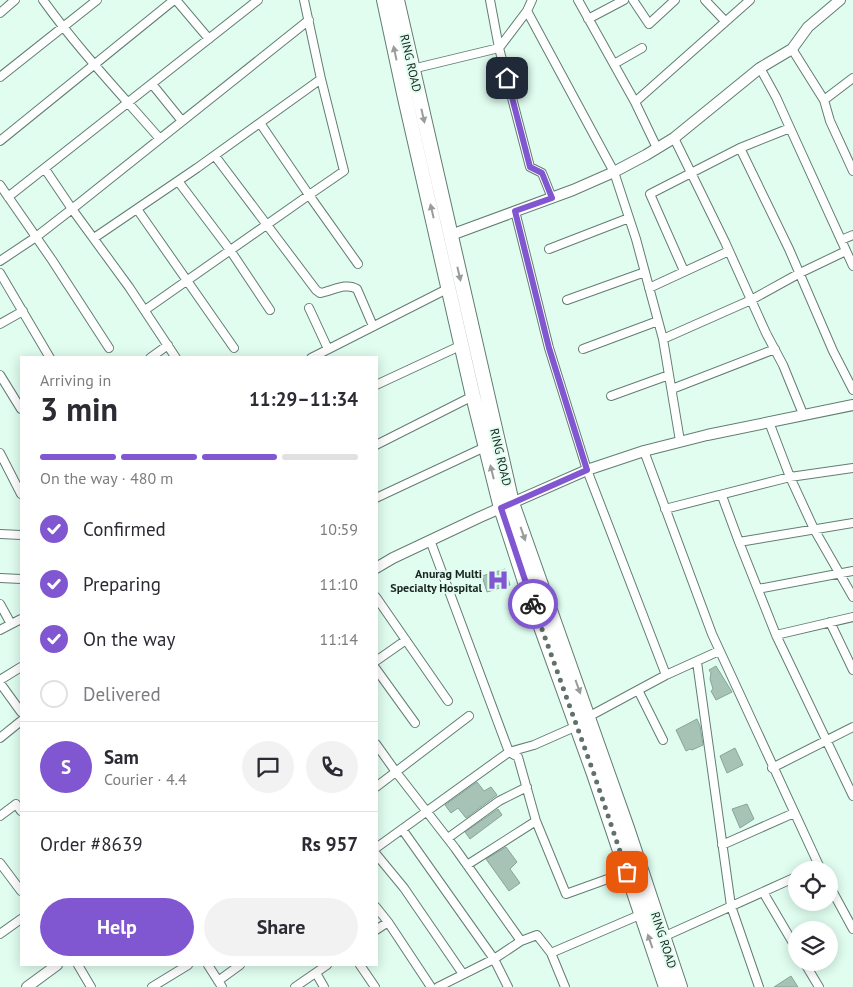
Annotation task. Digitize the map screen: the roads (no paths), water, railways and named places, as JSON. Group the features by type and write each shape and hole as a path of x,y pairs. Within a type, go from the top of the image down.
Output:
{"highway":[{"name":"RING ROAD","path":"384,0 486,447 506,505 538,579 588,717 680,987"},
{"name":"RING ROAD","path":"396,0 450,235 506,505 527,588 577,726 666,987"}],"street":[{"path":"0,13 15,0"},
{"path":"43,0 62,27 160,139"},
{"path":"0,77 97,0"},
{"path":"0,141 175,0 209,39"},
{"path":"8,197 258,0"},
{"path":"145,310 344,171 321,80 304,0"},
{"path":"490,0 499,48 530,167 542,173 552,198"},
{"path":"412,69 499,48 527,11 532,0"},
{"path":"578,0 635,102 657,148"},
{"path":"588,19 624,0"},
{"path":"633,0 649,24 675,0"},
{"path":"705,0 725,21"},
{"path":"635,102 750,0"},
{"path":"450,235 552,198 614,172 674,138 760,68 792,48 808,27 840,0"},
{"path":"527,11 614,172 663,339 680,441"},
{"path":"0,261 36,237 72,209 308,20"},
{"path":"614,64 642,48"},
{"path":"792,48 824,100 830,121 853,170"},
{"path":"760,68 776,96 853,266"},
{"path":"824,100 853,78"},
{"path":"94,238 215,156 321,80"},
{"path":"152,84 182,122"},
{"path":"260,124 358,264"},
{"path":"684,271 650,194 740,148 790,128"},
{"path":"674,138 783,364 803,414"},
{"path":"740,148 800,273 832,351 853,390"},
{"path":"215,156 316,290 320,293 348,286 357,289 373,326"},
{"path":"45,169 145,310 175,356"},
{"path":"178,181 230,250 270,310"},
{"path":"0,186 109,348"},
{"path":"137,208 234,348"},
{"path":"515,211 549,348 587,470 666,676"},
{"path":"549,249 629,218"},
{"path":"841,240 853,235"},
{"path":"649,288 729,251"},
{"path":"663,339 751,300 800,273 846,251"},
{"path":"567,300 644,272"},
{"path":"0,273 49,356"},
{"path":"315,356 449,288"},
{"path":"309,308 328,349"},
{"path":"0,324 23,311"},
{"path":"583,349 658,320"},
{"path":"153,356 168,345"},
{"path":"378,384 462,345"},
{"path":"672,389 775,349"},
{"path":"0,375 20,407"},
{"path":"611,396 669,375"},
{"path":"378,444 473,396"},
{"path":"378,567 430,540 506,505 587,470 644,450 803,414 853,405"},
{"path":"769,422 790,477 814,528 853,597"},
{"path":"378,497 486,447"},
{"path":"644,450 719,651 794,813 814,861"},
{"path":"0,453 20,492"},
{"path":"665,509 722,496 790,477 853,468"},
{"path":"722,496 776,635 853,796"},
{"path":"739,542 853,523"},
{"path":"0,534 20,535"},
{"path":"430,540 509,752 518,757 536,821 566,894 627,872"},
{"path":"758,589 853,571"},
{"path":"0,578 20,579"},
{"path":"378,600 448,701"},
{"path":"0,604 11,624"},
{"path":"776,635 853,616"},
{"path":"0,630 20,620"},
{"path":"830,622 853,670"},
{"path":"378,660 406,640"},
{"path":"588,717 638,690 719,651"},
{"path":"697,662 731,906 759,987"},
{"path":"20,668 0,682 20,711"},
{"path":"378,672 415,722"},
{"path":"638,690 663,740"},
{"path":"378,786 469,716"},
{"path":"0,738 20,722"},
{"path":"378,847 509,752 534,745 577,726"},
{"path":"772,768 853,727"},
{"path":"378,747 448,838 521,941"},
{"path":"448,838 499,801 527,788"},
{"path":"0,816 16,804 20,810"},
{"path":"722,845 794,813"},
{"path":"467,865 536,821"},
{"path":"402,829 424,857 494,959 508,987"},
{"path":"378,856 404,888 463,974"},
{"path":"0,863 20,890"},
{"path":"663,937 788,881"},
{"path":"763,892 788,934"},
{"path":"838,901 853,929"},
{"path":"378,910 430,987"},
{"path":"551,953 642,914"},
{"path":"0,934 20,919"},
{"path":"378,929 388,922"},
{"path":"438,987 447,985 463,974 494,959 521,941 537,935 551,953 565,987"},
{"path":"32,986 56,966"},
{"path":"79,966 90,987"},
{"path":"152,987 186,966"},
{"path":"209,966 220,984 239,966"},
{"path":"295,987 326,966"},
{"path":"361,966 374,987"},
{"path":"809,971 819,987"},
{"path":"316,973 324,987"}],"place":[{"name":"Anurag Multi Specialty Hospital","path":"498,580"}]}
